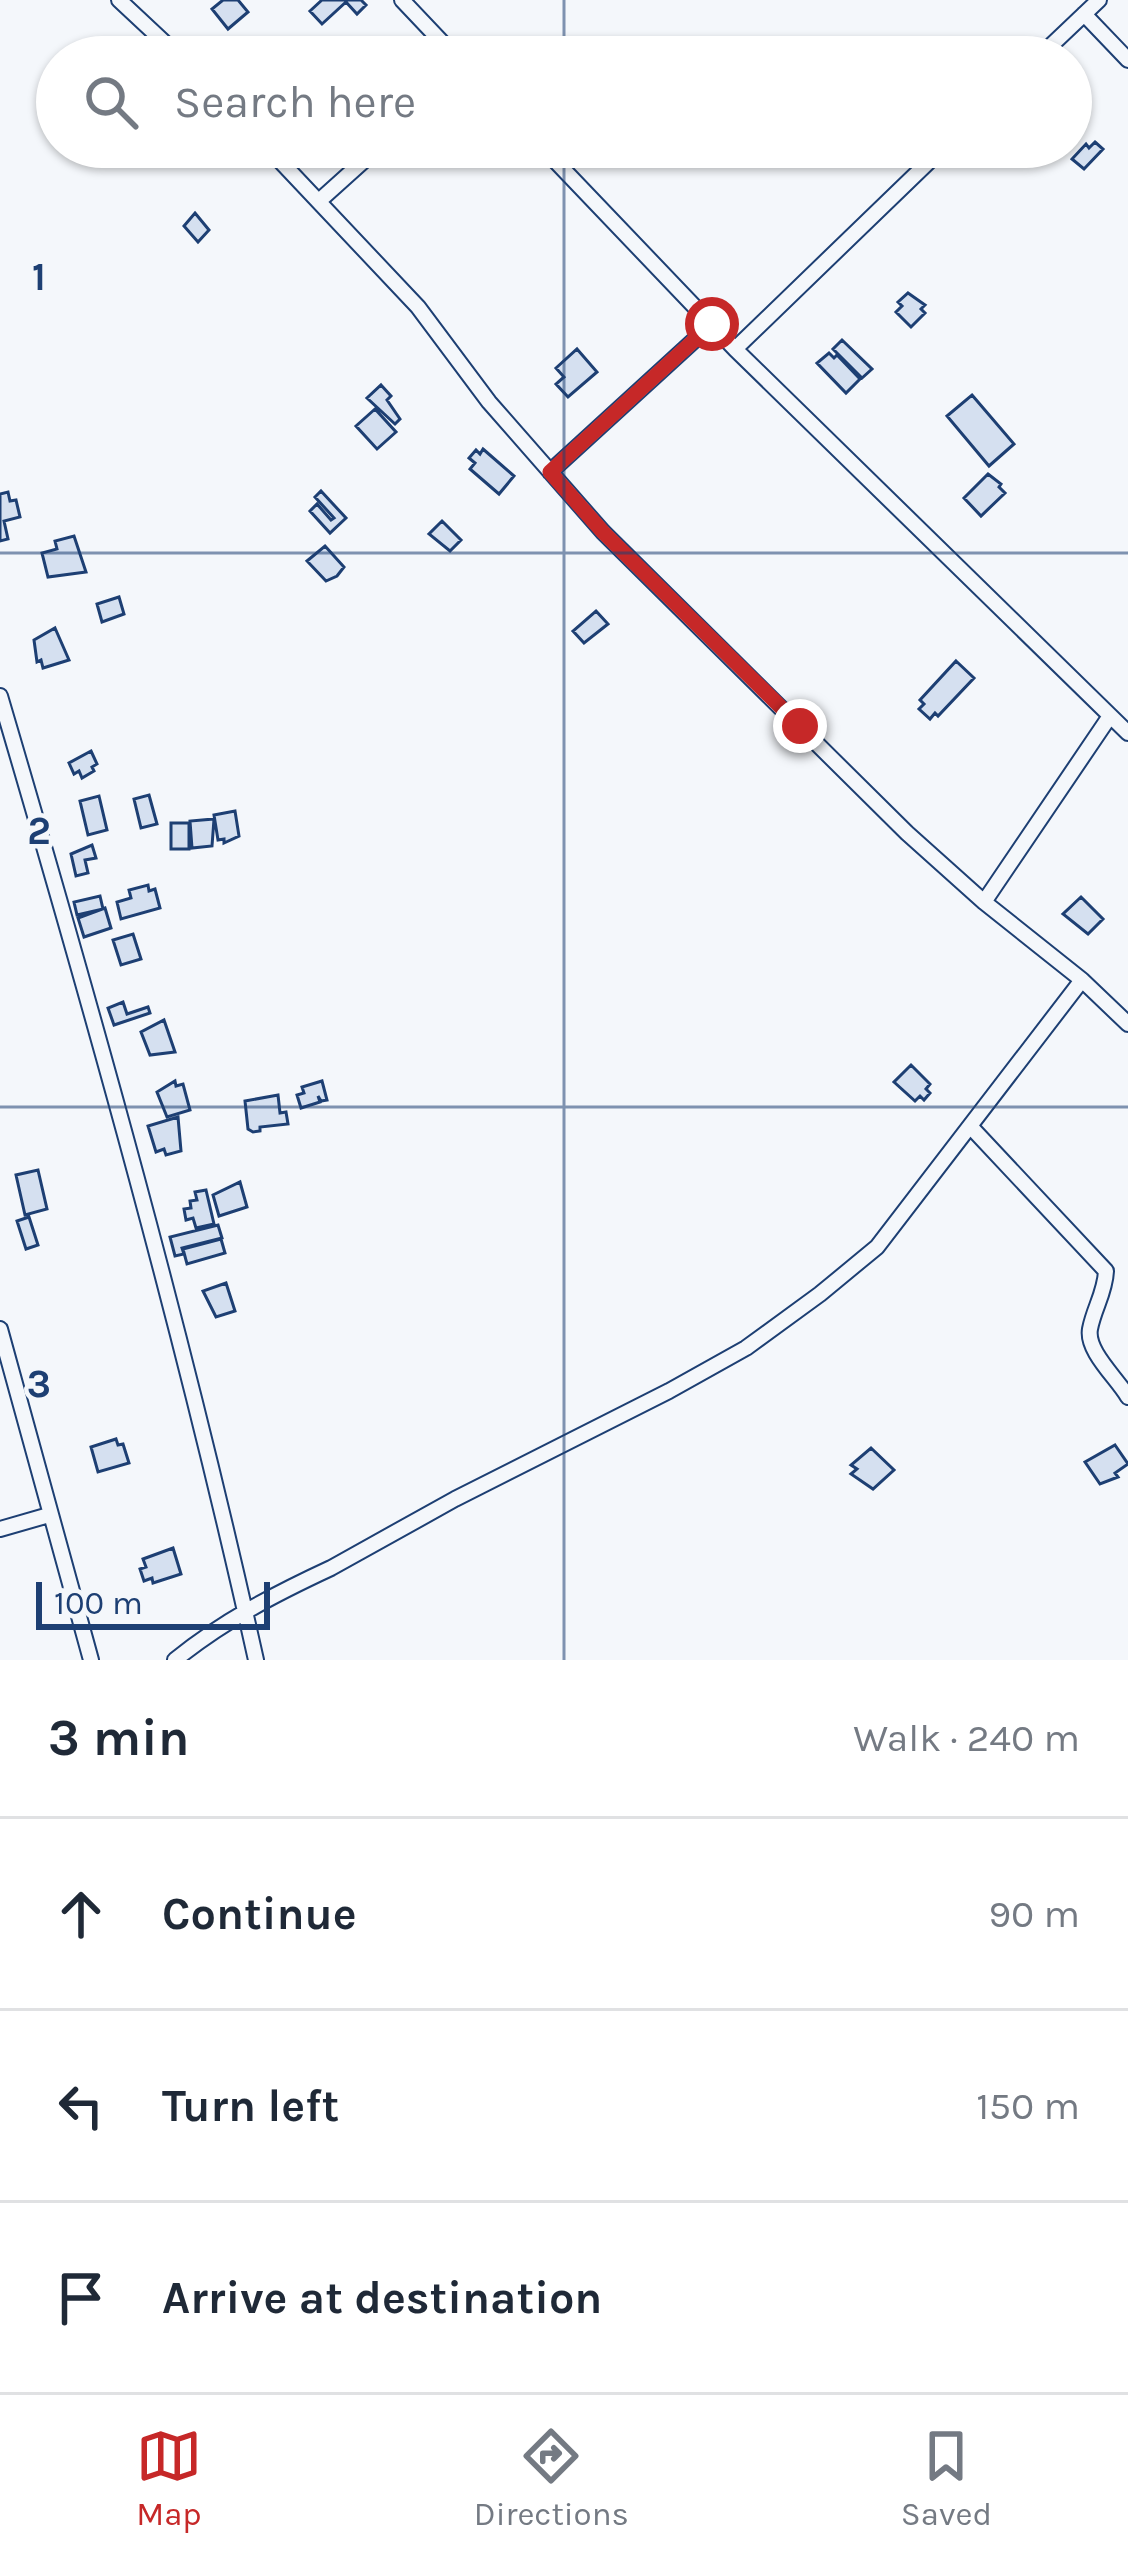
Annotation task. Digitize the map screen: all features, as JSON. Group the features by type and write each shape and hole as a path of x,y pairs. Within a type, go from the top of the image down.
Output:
{"street":[{"path":"119,0 158,36"},
{"path":"402,0 436,36"},
{"path":"1061,36 1099,0"},
{"path":"1084,14 1128,60"},
{"path":"287,168 418,307 489,402 635,564 907,833 1128,1024"},
{"path":"319,201 356,168"},
{"path":"562,168 735,349 1128,733"},
{"path":"735,349 922,168"},
{"path":"550,472 712,324"},
{"path":"0,696 208,1444 256,1660"},
{"path":"984,902 1110,716"},
{"path":"175,1660 245,1611 746,1348 877,1247 1082,980"},
{"path":"970,1126 1106,1271 1090,1343 1128,1396"},
{"path":"0,1329 91,1660"},
{"path":"0,1528 49,1515"}],"building":[{"path":"223,0 238,0 248,12 228,29 212,9"},
{"path":"322,0 361,0 366,5 357,14 346,2 322,24 310,11"},
{"path":"1095,142 1103,149 1092,161"},
{"path":"195,213 209,230 198,242 184,226"},
{"path":"908,293 925,305 921,309 925,313 911,327 896,312 902,306 898,302"},
{"path":"842,340 872,369 862,378 833,349"},
{"path":"577,349 597,372 568,397 556,384 564,377 556,368"},
{"path":"829,353 834,358 837,355 860,379 846,393 817,363"},
{"path":"381,385 400,419 395,424 367,398"},
{"path":"972,395 1014,444 989,466 947,416"},
{"path":"375,409 396,432 377,449 356,426"},
{"path":"483,449 514,476 499,494 470,469 475,463 469,458"},
{"path":"988,474 1005,493 981,516 964,498"},
{"path":"321,491 346,518 330,533 310,511 317,504 334,518 315,497"},
{"path":"8,492 10,501 16,500 20,517 4,521 8,539 0,541 0,494"},
{"path":"442,521 461,540 450,551 429,534"},
{"path":"74,536 86,572 48,577 42,553 57,549 55,541"},
{"path":"325,546 344,567 326,581 307,561"},
{"path":"119,597 124,614 102,622 97,604"},
{"path":"596,611 608,624 584,643 573,631"},
{"path":"55,628 69,660 43,668 41,660 37,662 34,640"},
{"path":"956,661 974,678 930,719 919,709 924,704 920,700"},
{"path":"91,751 97,764 94,771 82,778 79,771 74,774 69,763"},
{"path":"149,795 157,824 141,828 134,799"},
{"path":"99,796 107,830 88,835 80,801"},
{"path":"235,811 239,836 224,843 218,840 214,815"},
{"path":"214,819 212,846 192,848 190,821"},
{"path":"171,823 189,823 189,849 171,849"},
{"path":"92,845 96,858 85,860 88,873 76,876 71,854"},
{"path":"148,885 149,891 155,889 160,908 121,919 117,902 131,898 129,890"},
{"path":"100,896 103,909 77,915 74,902"},
{"path":"1081,897 1103,919 1088,934 1063,914"},
{"path":"105,908 111,928 84,937 78,918"},
{"path":"133,934 141,959 121,965 113,940"},
{"path":"123,1002 127,1014 148,1007 150,1013 114,1025 108,1008"},
{"path":"164,1020 175,1052 150,1055 141,1032"},
{"path":"911,1065 930,1084 924,1100 920,1096 915,1101 894,1082"},
{"path":"175,1081 176,1086 183,1084 190,1110 167,1117 157,1092"},
{"path":"322,1081 327,1100 318,1096 320,1102 301,1108 297,1095 304,1093 302,1087"},
{"path":"278,1095 280,1113 286,1112 288,1124 248,1129 245,1101"},
{"path":"178,1117 181,1151 156,1152 148,1126"},
{"path":"38,1170 47,1209 25,1215 16,1175"},
{"path":"240,1182 247,1207 219,1216 213,1195"},
{"path":"206,1190 214,1224 196,1228 193,1218 186,1220 184,1209 197,1200 195,1192"},
{"path":"29,1217 38,1245 26,1249 17,1221"},
{"path":"218,1225 222,1238 182,1248 184,1254 175,1256 170,1237"},
{"path":"221,1239 225,1253 187,1264 183,1249"},
{"path":"226,1283 235,1311 216,1317 203,1291"},
{"path":"116,1439 118,1445 123,1444 129,1463 98,1472 91,1447"},
{"path":"1115,1445 1128,1464 1115,1473 1118,1477 1100,1484 1085,1462"},
{"path":"871,1448 894,1470 873,1489 851,1474 857,1469 851,1465"},
{"path":"173,1548 181,1574 153,1583 152,1578 144,1581 143,1559"}],"route":[{"path":"712,324 550,472 603,532 800,726"}]}
